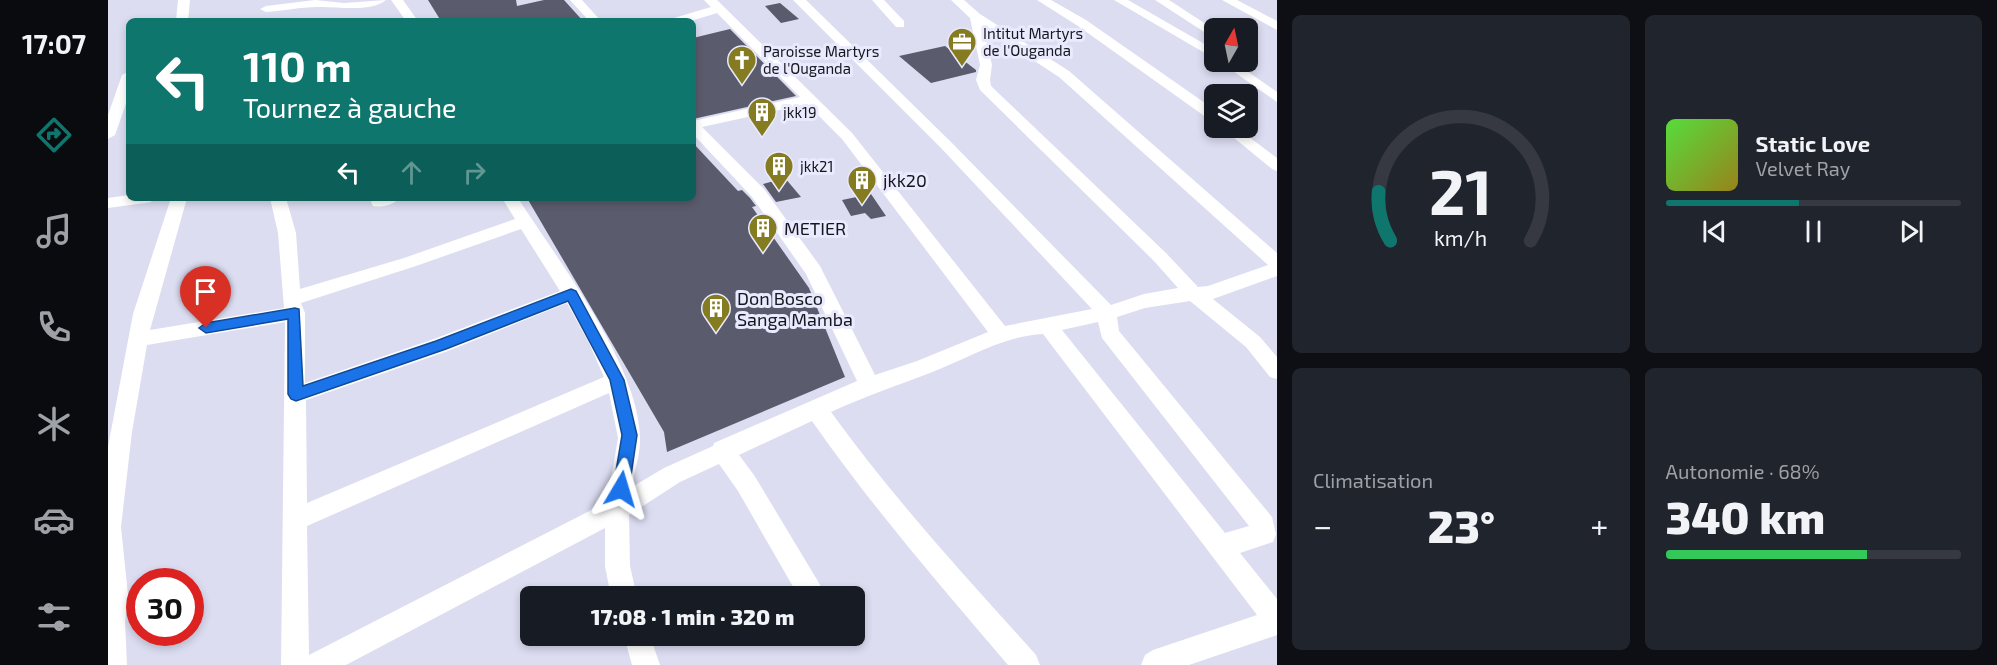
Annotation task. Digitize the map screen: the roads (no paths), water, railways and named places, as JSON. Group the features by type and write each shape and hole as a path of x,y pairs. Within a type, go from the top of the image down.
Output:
{"street":[{"path":"183,18 184,0"},
{"path":"266,10 319,3 344,6 381,0"},
{"path":"397,0 410,18"},
{"path":"576,0 592,18"},
{"path":"799,0 946,145 1107,313 1109,333 1263,525 1264,534 1219,547"},
{"path":"878,0 900,24"},
{"path":"957,0 976,16 1064,74 1277,263"},
{"path":"1043,0 1082,23 1204,109"},
{"path":"1120,0 1204,49"},
{"path":"1161,0 1204,28"},
{"path":"1228,0 1277,26"},
{"path":"684,18 714,4 847,136 1001,335"},
{"path":"976,16 986,65 983,80 985,87 1160,257 1194,294 1253,342 1277,371"},
{"path":"1242,72 1277,98"},
{"path":"1246,72 1249,76"},
{"path":"108,135 126,84"},
{"path":"696,125 809,99"},
{"path":"696,129 758,193 814,271 845,331 869,385"},
{"path":"1242,138 1277,166"},
{"path":"108,203 126,201"},
{"path":"113,665 111,622 115,595 109,527 121,432 143,314 178,201"},
{"path":"279,201 286,233 293,306 296,394 296,665"},
{"path":"512,201 571,294 617,380 630,435 619,508 617,548 621,586"},
{"path":"139,339 293,306 525,222"},
{"path":"318,665 619,508 672,475 722,450 869,385 923,368 1001,335 1030,327 1048,326 1107,313 1144,301 1173,295 1209,293 1277,270"},
{"path":"296,394 441,345 571,294"},
{"path":"1048,326 1277,621 1163,660 1155,665"},
{"path":"297,519 617,380"},
{"path":"816,409 853,461 912,534 1026,665"},
{"path":"722,450 746,483 806,586"},
{"path":"640,646 646,665"}],"place":[{"name":"Intitut Martyrs de l'Ouganda","path":"962,68"},
{"name":"Paroisse Martyrs de l'Ouganda","path":"742,86"},
{"name":"jkk19","path":"762,138"},
{"name":"jkk21","path":"779,192"},
{"name":"jkk20","path":"862,206"},
{"name":"METIER","path":"763,254"},
{"name":"Don Bosco Sanga Mamba","path":"716,334"}]}
